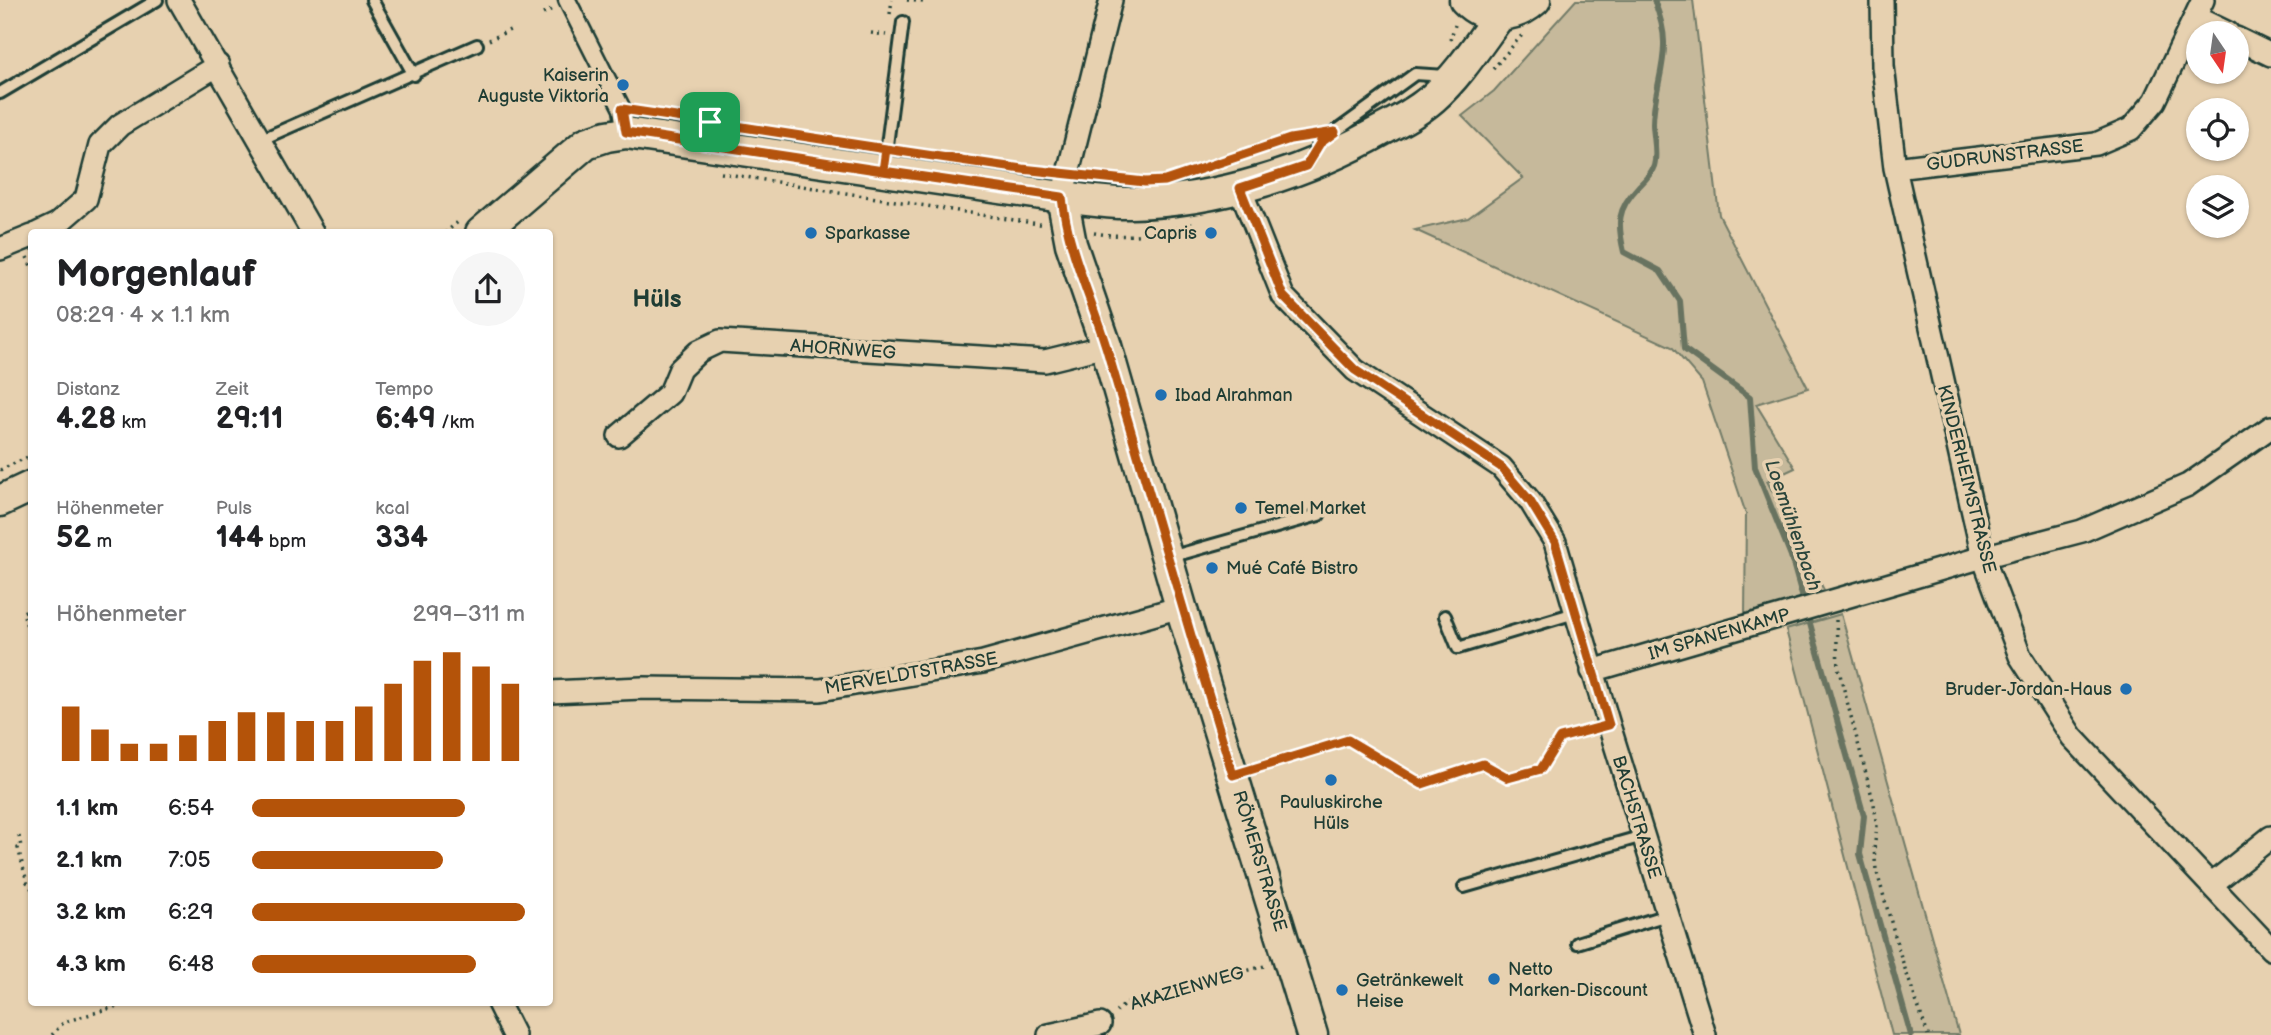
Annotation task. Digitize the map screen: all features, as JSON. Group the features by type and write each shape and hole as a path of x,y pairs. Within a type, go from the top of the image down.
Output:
{"main road":[{"path":"473,224 586,143 616,134 1062,197 1129,203 1193,198 1240,188 1306,166 1353,147 1414,113 1434,97 1445,75 1464,9 1500,15 1515,13 1535,0"},
{"path":"1445,75 1500,15"},
{"name":"RÖMERSTRASSE","path":"1062,197 1071,244 1106,346 1181,607 1312,1035"},
{"path":"0,500 28,488"}],"street":[{"path":"178,0 311,229"},
{"path":"567,0 622,109 616,134"},
{"name":"RÖMERSTRASSE","path":"1062,197 1111,0"},
{"name":"KINDERHEIMSTRASSE","path":"1882,0 1882,66 1895,168 1983,557 2020,656 2072,737 2271,949"},
{"path":"2199,8 2214,21"},
{"name":"GUDRUNSTRASSE","path":"1895,168 2096,144 2131,129 2155,101 2199,8"},
{"path":"2249,44 2271,55"},
{"path":"48,229 57,225 86,199 100,145 120,125 218,65"},
{"name":"BACHSTRASSE","path":"1240,188 1283,296 1355,370 1501,467 1530,501 1555,542 1592,671 1705,1035"},
{"path":"0,249 28,238"},
{"name":"AHORNWEG","path":"619,436 670,393 680,369 699,351 720,341 1045,361 1106,346"},
{"name":"IM SPANENKAMP","path":"1592,671 1983,557 2082,531 2188,485 2271,427"},
{"name":"MERVELDTSTRASSE","path":"553,692 642,688 820,690 983,662 1181,607"},
{"path":"2211,886 2271,837"},
{"path":"500,1006 514,1035"},
{"path":"1049,1035 1100,1024"}],"lane":[{"path":"0,93 157,0"},
{"path":"372,0 414,75"},
{"path":"883,171 903,22"},
{"path":"260,141 477,45"},
{"path":"1306,166 1320,143 1415,74 1445,75"},
{"path":"1167,558 1319,515"},
{"path":"1445,616 1458,649 1575,613"},
{"path":"1464,887 1643,836"},
{"path":"1577,943 1667,915"}],"path":[{"path":"889,20 892,0"},
{"path":"907,0 923,0"},
{"path":"1445,75 1442,55 1464,9"},
{"path":"477,45 512,29"},
{"path":"1194,172 1290,139 1335,132"},
{"path":"0,470 28,457"},
{"path":"1835,601 1839,642 1838,667 1874,804 1877,827 1874,849 1876,869 1901,957 1928,1035"},
{"path":"28,610 23,612 28,630"},
{"path":"1233,775 1348,740 1422,784 1483,764 1508,778 1541,769 1560,738 1609,725"},
{"path":"19,836 21,846 18,848 28,883"},
{"name":"AKAZIENWEG","path":"1100,1024 1125,1004 1290,959"},
{"path":"52,1035 64,1022 118,1006"}],"shaded area":[{"path":"1576,0 1693,0 1719,215 1808,388 1756,404 1795,468 1767,481 1825,592 1745,615 1746,514 1702,382 1672,347 1415,230 1468,218 1523,178 1462,116 1494,91"},
{"path":"1841,614 1959,1035 1892,1035 1786,630"}],"waterway":[{"name":"Loemühlenbach","path":"1654,0 1664,42 1653,123 1655,161 1647,178 1631,195 1622,210 1620,233 1624,252 1660,271 1680,301 1684,349 1750,397 1755,467 1791,556 1864,816 1860,854 1911,1035"}],"place":[{"name":"Kaiserin Auguste Viktoria","path":"623,85"},
{"name":"Sparkasse","path":"811,233"},
{"name":"Capris","path":"1211,233"},
{"name":"Ibad Alrahman","path":"1161,395"},
{"name":"Temel Market","path":"1241,508"},
{"name":"Mué Café Bistro","path":"1212,568"},
{"name":"Bruder-Jordan-Haus","path":"2126,689"},
{"name":"Pauluskirche Hüls","path":"1331,780"},
{"name":"Netto Marken-Discount","path":"1494,979"},
{"name":"Getränkewelt Heise","path":"1342,990"}],"district":[{"name":"Hüls","path":"657,299"}],"route":[{"path":"710,122 622,109 626,132 883,171 886,149 1022,169 1145,182 1165,181 1290,139 1335,132 1320,143 1306,166 1240,188 1283,296 1355,370 1501,467 1530,501 1555,542 1609,725 1560,738 1541,769 1508,778 1483,764 1422,784 1348,740 1233,775 1181,607 1106,346 1071,244 1062,197 883,171 886,149 710,122"}]}
